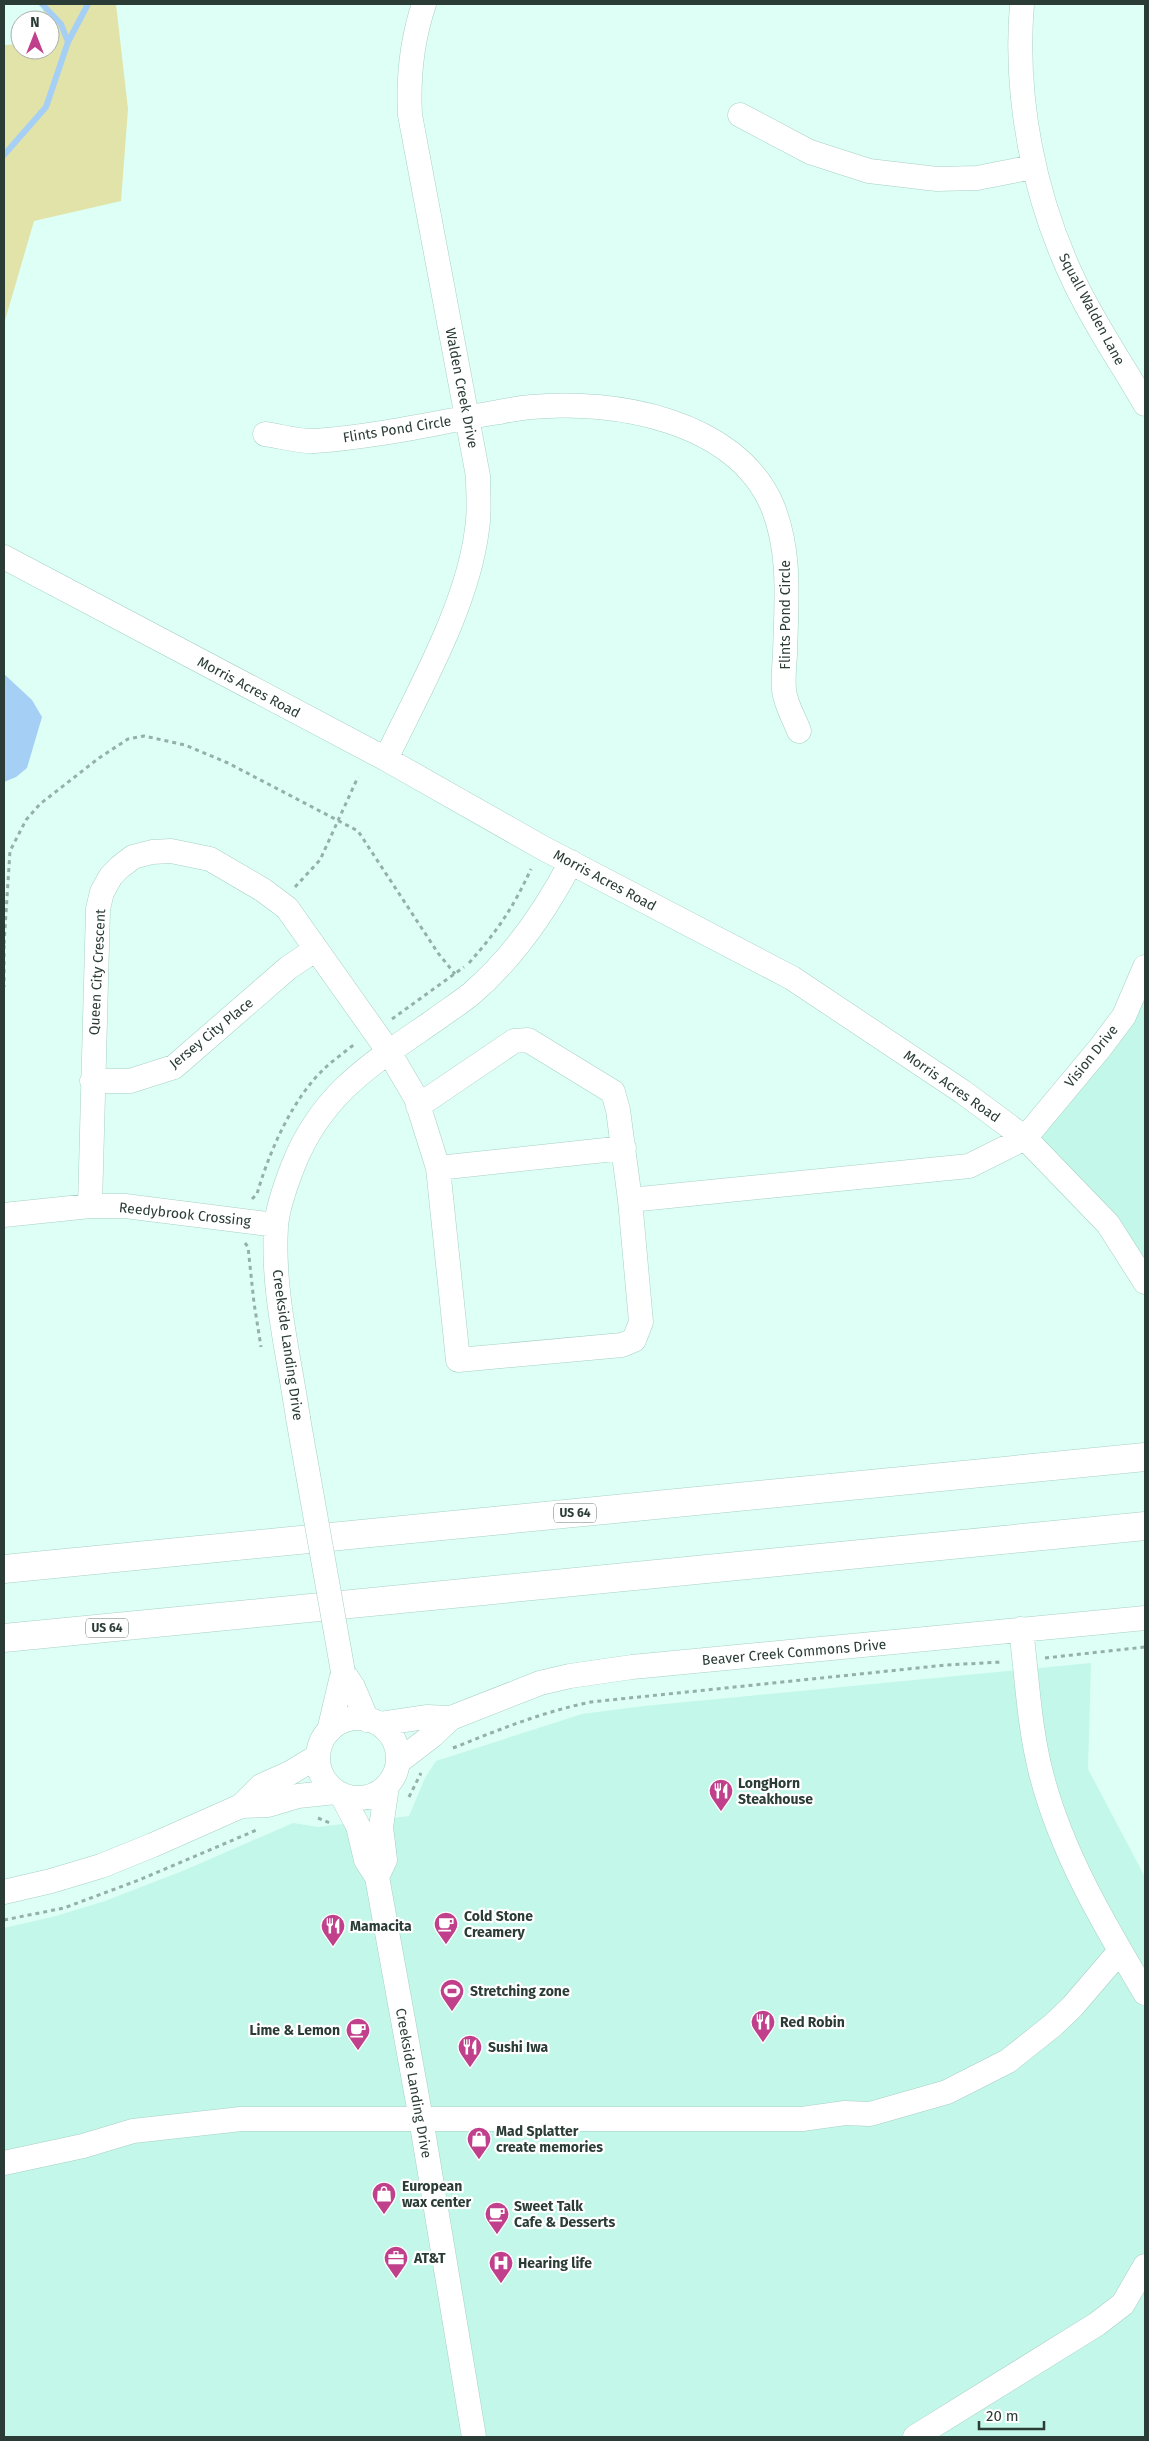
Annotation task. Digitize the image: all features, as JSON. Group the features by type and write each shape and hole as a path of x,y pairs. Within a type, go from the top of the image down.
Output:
{"highway":[{"path":"1108,1460 1145,1440"},
{"name":"US 64","path":"4,1569 1145,1457"},
{"name":"US 64","path":"4,1638 1145,1526"}],"street":[{"name":"Walden Creek Drive","path":"386,759 437,653 457,604 471,562 478,529 478,476 410,115 409,83 415,39 424,4"},
{"name":"Squall Walden Lane","path":"1022,4 1022,58 1033,167 1054,234 1075,284 1102,334 1145,404"},
{"path":"740,115 810,152 869,171 937,179 976,178 1033,167"},
{"name":"Flints Pond Circle","path":"265,434 312,441 358,437 530,406 576,405 662,420 698,431 728,449 748,469 771,503 780,526 785,550 787,584 784,692 799,730"},
{"name":"Morris Acres Road","path":"4,557 386,759 571,862 792,978 963,1092 1025,1138 1108,1224 1145,1282"},
{"name":"Queen City Crescent","path":"90,1206 98,909 102,892 111,876 133,857 171,850 210,859 263,890 287,908 389,1052 418,1106 438,1168 458,1360 622,1346 634,1340 641,1322 630,1200"},
{"name":"Creekside Landing Drive","path":"330,1731 343,1672 298,1418 275,1271 276,1225 289,1177 301,1145 320,1114 344,1087 389,1052 471,994 510,957 541,914 571,862"},
{"name":"Jersey City Place","path":"92,1081 130,1081 174,1067 288,968 316,949"},
{"name":"Vision Drive","path":"1025,1138 1100,1048 1124,1016 1145,967"},
{"path":"418,1106 514,1041 528,1040 612,1092 618,1110 630,1200 969,1166 1025,1138"},
{"path":"438,1168 624,1148"},
{"name":"Reedybrook Crossing","path":"4,1215 90,1206 125,1206 276,1225"},
{"name":"Beaver Creek Commons Drive","path":"398,1762 433,1735 451,1718 540,1683 601,1670 1145,1618"},
{"path":"1021,1629 1034,1742 1041,1773 1064,1840 1120,1951 1145,1993"},
{"name":"Creekside Landing Drive","path":"343,1672 373,1722"},
{"name":"Beaver Creek Commons Drive","path":"373,1722 426,1717 451,1718"},
{"path":"241,1806 268,1805 298,1796 338,1793 350,1797 370,1797 387,1786 396,1771 398,1762 394,1740 387,1731 373,1722 347,1720 330,1731 324,1738 318,1756 323,1776 338,1793"},
{"path":"4,1892 51,1881 101,1866 153,1845 241,1806 261,1786 290,1773 318,1756"},
{"name":"Creekside Landing Drive","path":"377,1876 385,1860 381,1827 387,1786"},
{"name":"Creekside Landing Drive","path":"338,1793 358,1826 366,1860 377,1876 422,2119 474,2437"},
{"path":"4,2163 83,2146 133,2131 241,2119 802,2119 845,2113 870,2114 947,2092 1008,2062 1072,2007 1120,1951"},
{"path":"915,2437 1101,2321 1124,2304 1145,2266"}],"path":[{"path":"4,987 4,944 10,850 17,834 40,804 128,739 144,736 196,749 244,770 358,831 438,953 455,974"},
{"path":"291,891 320,860 358,778"},
{"path":"390,1020 466,965 493,936 512,909 531,869"},
{"path":"1053,1657 1145,1647"},
{"path":"450,1749 558,1708 591,1702 946,1665 998,1662"},
{"path":"406,1803 424,1769"},
{"path":"312,1817 320,1818 336,1828"},
{"path":"4,1920 64,1908 139,1880 260,1828"}],"shaded area":[{"path":"44,4 116,4 128,109 121,201 34,221 4,324 4,45 10,45 10,60 60,60 60,10 43,10"},
{"path":"1145,967 1145,1282 1025,1138"},
{"path":"1091,1663 1088,1769 1145,1877 1145,2437 4,2437 4,1928 56,1916 105,1901 185,1870 293,1823 318,1827 409,1816 425,1778 436,1761 582,1714 644,1706"}],"water":[{"path":"4,674 32,700 42,717 27,768 16,777 4,782"}],"waterway":[{"path":"42,4 61,24 68,42"},
{"path":"4,155 46,107 68,42 88,4"}],"place":[{"name":"LongHorn Steakhouse","path":"721,1812"},
{"name":"Cold Stone Creamery","path":"446,1945"},
{"name":"Mamacita","path":"333,1947"},
{"name":"Stretching zone","path":"452,2012"},
{"name":"Red Robin","path":"763,2043"},
{"name":"Lime & Lemon","path":"358,2051"},
{"name":"Sushi Iwa","path":"470,2068"},
{"name":"Mad Splatter create memories","path":"479,2160"},
{"name":"European wax center","path":"384,2215"},
{"name":"Sweet Talk Cafe & Desserts","path":"497,2235"},
{"name":"AT&T","path":"396,2279"},
{"name":"Hearing life","path":"501,2284"}]}
